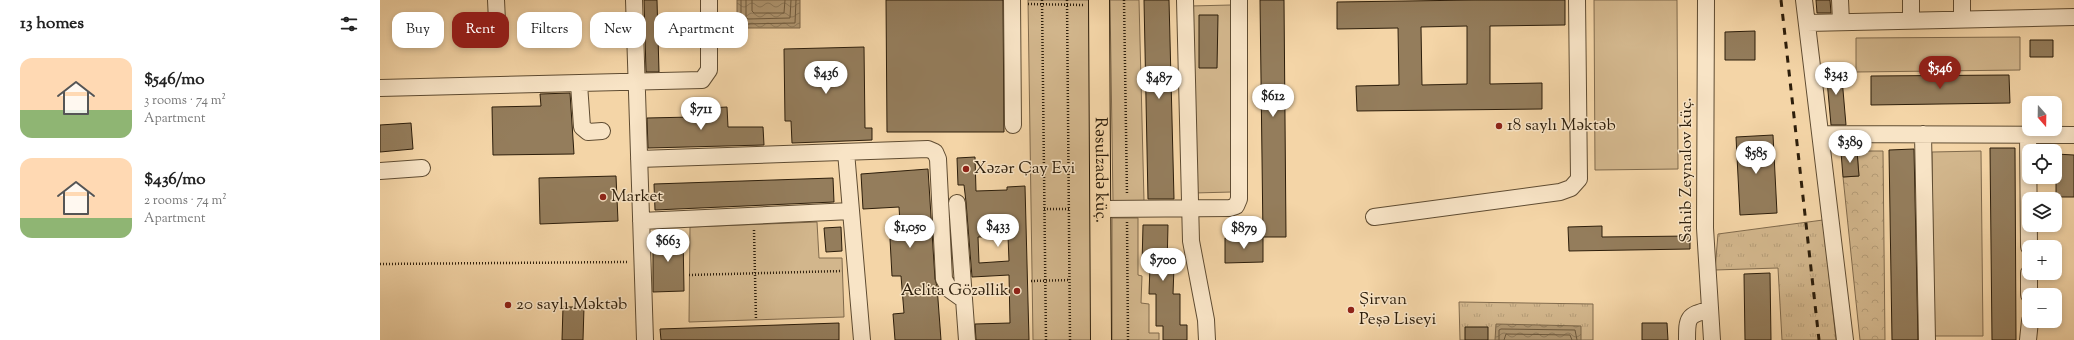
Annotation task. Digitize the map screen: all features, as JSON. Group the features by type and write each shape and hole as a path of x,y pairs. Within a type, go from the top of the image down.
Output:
{"main road":[{"name":"Rəsulzadə küç.","path":"1094,2 1101,209 1101,340"}],"street":[{"path":"496,0 497,12"},
{"path":"634,0 645,340"},
{"path":"380,88 702,80 709,70 709,0"},
{"path":"1012,0 1013,125"},
{"path":"1185,0 1192,247 1206,320 1207,340"},
{"path":"1101,209 1230,208 1236,206 1239,199 1239,0"},
{"path":"1374,217 1560,192 1571,188 1579,179 1577,0"},
{"name":"Sahib Zeynalov küç.","path":"1706,0 1705,228 1712,340"},
{"path":"1804,0 1845,340"},
{"path":"1840,0 1841,22"},
{"path":"1911,0 1911,20"},
{"path":"1962,0 1962,19"},
{"path":"1807,22 2074,17"},
{"path":"579,84 582,127 588,132 602,131"},
{"path":"1821,134 2022,134"},
{"path":"1923,134 1928,340"},
{"path":"2062,134 2074,134"},
{"path":"2028,136 2029,240"},
{"path":"639,159 928,149 935,152 938,159 944,279 950,290 964,300"},
{"path":"846,152 862,340"},
{"path":"380,171 422,168"},
{"path":"957,202 968,340"},
{"path":"642,221 851,210"},
{"path":"1687,340 1687,324 1689,318 1694,314 1709,310"},
{"path":"2028,340 2029,328"}],"path":[{"path":"1042,0 1046,340"},
{"path":"1067,0 1070,340"},
{"path":"1124,0 1128,340"},
{"path":"1028,4 1067,5 1094,2"},
{"path":"1044,209 1069,209"},
{"path":"754,224 756,320"},
{"path":"380,264 643,262"},
{"path":"690,275 842,271"},
{"path":"1031,281 1070,280"}],"green space":[{"path":"1028,0 1089,0 1093,340 1033,340"},
{"path":"1110,0 1139,0 1144,201 1113,202"},
{"path":"1594,0 1677,0 1678,169 1595,170"},
{"path":"1231,5 1232,192 1194,193 1190,6"},
{"path":"2020,37 2020,70 1856,72 1856,38"},
{"path":"1857,151 1883,151 1885,340 1860,340 1843,177 1859,176"},
{"path":"1981,151 1983,336 1934,336 1932,152"},
{"path":"1112,218 1138,218 1138,275 1142,276 1141,303 1149,304 1149,333 1159,333 1159,340 1112,340"},
{"path":"1823,220 1836,340 1782,340 1778,268 1715,270 1718,234"},
{"path":"817,222 819,258 842,258 844,317 689,322 690,227"},
{"path":"1459,302 1593,304 1593,340 1460,340"}],"water":[{"path":"737,0 800,0 800,28 748,28 748,12 737,12"},
{"path":"1496,324 1581,326 1581,340 1495,340"}],"building":[{"path":"644,0 657,0 657,12 654,12 654,48 658,48 659,72 646,72 646,12 644,12"},
{"path":"886,0 1003,0 1004,132 887,132"},
{"path":"1144,0 1169,0 1174,199 1148,199"},
{"path":"1260,0 1284,0 1286,237 1263,237"},
{"path":"1565,0 1565,25 1490,26 1490,84 1542,83 1542,109 1357,111 1356,86 1399,85 1398,28 1337,29 1337,2","holes":["1467,26 1467,84 1422,85 1421,27"]},
{"path":"1816,0 1830,0 1831,13 1817,13"},
{"path":"1199,15 1218,15 1217,68 1199,68"},
{"path":"1755,31 1755,60 1725,60 1725,32"},
{"path":"2030,40 2053,40 2053,57 2030,57"},
{"path":"864,47 865,128 872,128 872,140 792,143 791,121 785,121 784,49"},
{"path":"1841,67 1846,125 1831,125 1826,69"},
{"path":"2009,75 2010,103 1871,105 1871,76"},
{"path":"570,93 574,154 493,155 492,107 541,106 540,94"},
{"path":"727,107 728,127 763,127 764,145 648,148 647,118 692,117 691,109"},
{"path":"411,123 413,149 380,152 380,125"},
{"path":"1773,135 1777,213 1740,215 1736,137"},
{"path":"1990,148 2015,148 2016,340 1992,340"},
{"path":"1914,149 1918,340 1892,340 1889,150"},
{"path":"1857,151 1859,176 1843,177 1841,152"},
{"path":"2062,154 2074,155 2074,197 2062,197 2062,192 2056,192 2056,184 2062,184"},
{"path":"975,157 976,191 1007,190 1007,187 1025,186 1029,340 976,340 975,324 1010,323 1009,275 972,277 964,185 958,185 957,158","holes":["1008,236 1009,261 979,263 978,237"]},
{"path":"928,169 935,279 937,286 941,340 895,340 893,314 904,313 901,276 892,276 890,239 901,238 899,207 863,209 861,174"},
{"path":"616,176 618,221 540,224 539,178"},
{"path":"833,178 834,202 655,210 654,184"},
{"path":"1143,225 1168,225 1167,267 1174,267 1173,294 1180,294 1180,325 1187,325 1187,340 1163,340 1163,326 1156,326 1156,294 1149,294 1150,265 1142,265"},
{"path":"1602,226 1602,237 1690,236 1690,249 1569,251 1568,227"},
{"path":"841,227 842,251 826,252 824,228"},
{"path":"653,234 683,234 684,291 653,292"},
{"path":"1263,237 1263,262 1225,263 1225,238"},
{"path":"1770,273 1771,340 1745,340 1744,274"},
{"path":"563,307 584,307 583,340 562,340"},
{"path":"839,323 839,340 661,340 660,329"},
{"path":"1642,323 1667,323 1668,340 1642,340"},
{"path":"1465,327 1488,327 1488,340 1465,340"}],"railway":[{"path":"1781,0 1819,340"}],"place":[{"name":"18 saylı Məktəb","path":"1499,126"},
{"name":"Xəzər Çay Evi","path":"966,169"},
{"name":"Market","path":"603,197"},
{"name":"Aelita Gözəllik","path":"1017,291"},
{"name":"20 saylı Məktəb","path":"508,305"},
{"name":"Şirvan Peşə Liseyi","path":"1351,310"}]}
